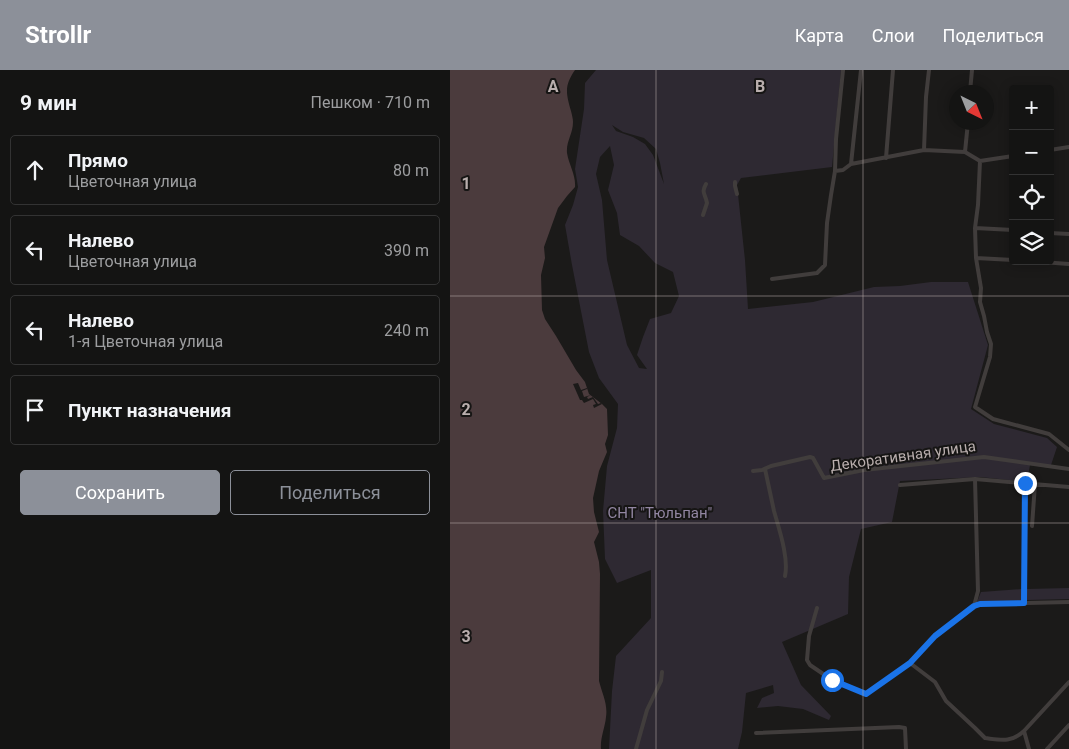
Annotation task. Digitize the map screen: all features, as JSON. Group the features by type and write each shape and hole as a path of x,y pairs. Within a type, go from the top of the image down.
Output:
{"street":[{"path":"772,280 817,274 825,265 827,223 835,171 836,139 843,70"},
{"path":"851,164 861,70"},
{"path":"886,158 893,70"},
{"path":"924,150 929,70"},
{"path":"971,85 972,70"},
{"path":"965,152 967,130"},
{"path":"1054,149 1069,147"},
{"path":"835,171 844,170 851,164 924,150 965,152 980,161 1009,157"},
{"path":"980,161 975,228 976,258 980,302 991,344 990,357 975,406 993,419 1049,434 1069,450"},
{"path":"735,182 737,194"},
{"path":"703,215 707,202 703,193 706,184"},
{"path":"975,228 1009,230"},
{"path":"1054,233 1069,234"},
{"path":"976,258 1009,260"},
{"path":"1054,263 1069,264"},
{"name":"Декоративная улица","path":"753,470 765,469 810,457 813,458 824,478 864,470 984,457 1069,468"},
{"path":"765,469 783,546 785,576"},
{"path":"974,606 978,591 975,479"},
{"path":"900,485 975,479 1069,487"},
{"path":"1024,603 1025,483"},
{"path":"1032,526 1035,484"},
{"path":"817,608 809,636 808,660 810,665 832,680 866,694 910,663 935,636 974,606 980,604 1069,602"},
{"path":"910,663 935,682 946,701 985,738 1017,738 1069,682"},
{"path":"636,749 647,710 661,681 662,672"},
{"path":"1046,749 1069,725"},
{"path":"756,733 899,726 905,728 906,749"},
{"path":"1024,731 1029,749"}],"green space":[{"name":"СНТ \"Тюльпан\"","path":"596,70 841,70 832,167 741,178 737,185 748,309 813,302 874,287 931,282 968,282 988,345 971,409 994,424 1047,438 1057,447 1050,468 1030,465 1027,482 980,477 900,481 892,522 861,529 849,577 848,614 782,642 801,685 831,716 829,720 803,709 778,706 757,708 762,698 774,693 773,685 746,693 742,732 738,749 609,749 616,656 651,618 651,570 617,583 605,559 603,511 607,466 617,428 618,404 599,378 589,352 565,225 578,187 575,169 584,109 585,83","holes":["612,125 623,132 644,138 656,149 664,184 653,155 645,144 616,131","610,146 614,165 608,190 617,213 620,235 639,246 655,263 673,272 679,296 671,313 650,319 637,355 647,369 639,368 627,345 607,260 602,200 596,174 600,157"]},
{"path":"1069,588 1069,599 1027,600 1027,589"},
{"path":"1022,589 1022,601 977,602 981,592"}],"shaded area":[{"path":"450,70 575,70 567,90 573,122 567,153 575,187 558,208 544,247 545,258 541,275 542,310 545,319 585,382 589,394 607,409 608,435 605,444 607,452 599,471 593,498 599,532 594,542 600,574 599,681 606,712 601,749 450,749"}],"pier":[{"path":"578,383 581,390 587,388 582,391 584,397 591,395 587,397 588,399 593,397 598,404 602,404 594,408 593,405 596,404 593,399 584,403 580,400 573,384"}],"route":[{"path":"832,680 866,694 910,663 935,636 974,606 980,604 1024,603 1025,483"}]}
